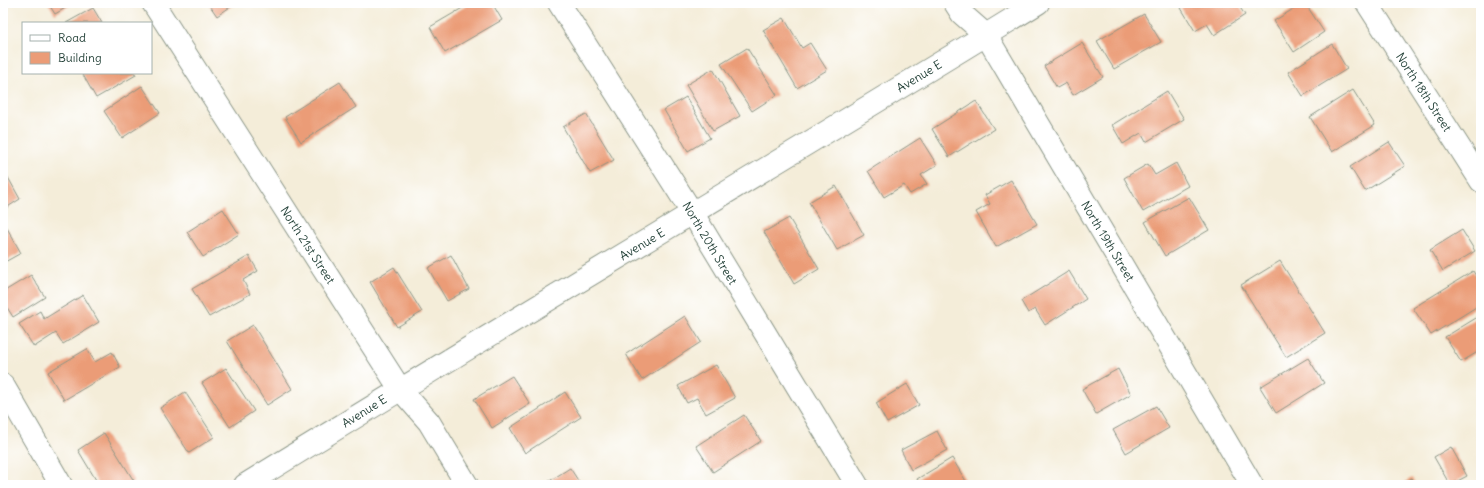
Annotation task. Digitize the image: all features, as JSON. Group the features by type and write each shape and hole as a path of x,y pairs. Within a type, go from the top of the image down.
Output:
{"street":[{"name":"North 21st Street","path":"153,3 400,389 429,422 467,485"},
{"name":"North 20th Street","path":"560,3 692,214 857,485"},
{"name":"North 19th Street","path":"955,3 962,14 986,35 1252,485"},
{"name":"Avenue E","path":"245,485 400,389 692,214 1038,3"},
{"name":"North 18th Street","path":"1367,3 1481,181"},
{"path":"3,385 61,485"}],"building":[{"path":"48,3 74,3 55,14"},
{"path":"208,3 236,3 217,16"},
{"path":"471,3 492,3 502,20 445,53 430,27"},
{"path":"1188,3 1237,3 1245,15 1214,35 1207,24 1195,31 1181,8"},
{"path":"1305,3 1324,32 1294,52 1274,21"},
{"path":"93,8 101,22 68,22"},
{"path":"1144,14 1161,42 1114,69 1097,41"},
{"path":"784,18 802,48 810,43 827,70 797,88 763,30"},
{"path":"1082,43 1103,77 1073,95 1066,83 1057,88 1044,66"},
{"path":"1332,44 1347,69 1303,96 1288,72"},
{"path":"747,48 777,95 752,111 721,64"},
{"path":"713,69 740,116 713,131 686,85"},
{"path":"83,74 136,74 136,75 96,98"},
{"path":"340,82 356,107 301,142 285,117"},
{"path":"142,86 160,113 122,138 104,111"},
{"path":"1353,90 1375,125 1332,152 1310,117"},
{"path":"1167,91 1184,119 1146,142 1141,133 1123,144 1112,125"},
{"path":"686,97 710,138 688,151 664,110"},
{"path":"976,101 994,129 949,157 932,129"},
{"path":"586,114 614,160 590,173 563,127"},
{"path":"920,138 937,165 921,175 927,184 910,194 904,185 884,197 868,171"},
{"path":"1389,142 1405,166 1365,191 1350,167"},
{"path":"1176,163 1188,186 1143,212 1124,178 1148,164 1155,175"},
{"path":"5,172 20,199 3,210 3,173"},
{"path":"1011,180 1037,224 996,247 976,212 990,204 985,195"},
{"path":"836,186 864,235 837,250 809,202"},
{"path":"1189,197 1209,230 1165,256 1145,222"},
{"path":"223,209 239,234 203,257 187,232"},
{"path":"789,218 819,269 794,284 764,232"},
{"path":"7,228 21,253 3,263 3,230"},
{"path":"1462,230 1475,251 1443,271 1430,250"},
{"path":"451,255 469,289 447,301 428,268"},
{"path":"249,256 258,271 243,280 250,294 209,317 192,289"},
{"path":"1280,261 1325,333 1286,357 1241,285"},
{"path":"394,267 422,312 397,327 370,282"},
{"path":"1069,271 1086,299 1045,325 1035,309 1028,313 1021,301"},
{"path":"1473,271 1481,284 1481,304 1431,335 1413,308"},
{"path":"31,275 45,297 13,317 3,301 3,292"},
{"path":"83,295 99,322 63,344 56,333 34,347 19,324 40,311 44,319"},
{"path":"1481,315 1481,350 1461,362 1445,337"},
{"path":"685,316 701,342 642,380 626,354"},
{"path":"253,325 292,389 267,405 227,341"},
{"path":"87,349 95,362 112,352 120,367 64,400 48,372"},
{"path":"1308,358 1324,383 1276,413 1260,387"},
{"path":"716,365 735,398 706,414 697,398 687,403 678,386"},
{"path":"226,368 254,411 230,427 202,383"},
{"path":"1118,369 1131,394 1096,414 1082,389"},
{"path":"512,376 530,404 492,428 474,399"},
{"path":"907,384 919,405 887,423 876,403"},
{"path":"185,392 214,437 189,453 160,408"},
{"path":"565,392 581,417 525,453 510,428"},
{"path":"1156,406 1169,428 1126,453 1113,430"},
{"path":"744,415 761,441 713,472 696,446"},
{"path":"937,431 947,450 911,470 901,450"},
{"path":"104,433 134,481 127,485 99,485 78,450"},
{"path":"1451,447 1467,476 1450,485 1434,457"},
{"path":"952,458 967,483 963,485 920,485 917,479"},
{"path":"570,468 581,485 543,485"},
{"path":"1412,478 1416,485 1400,485"}]}
